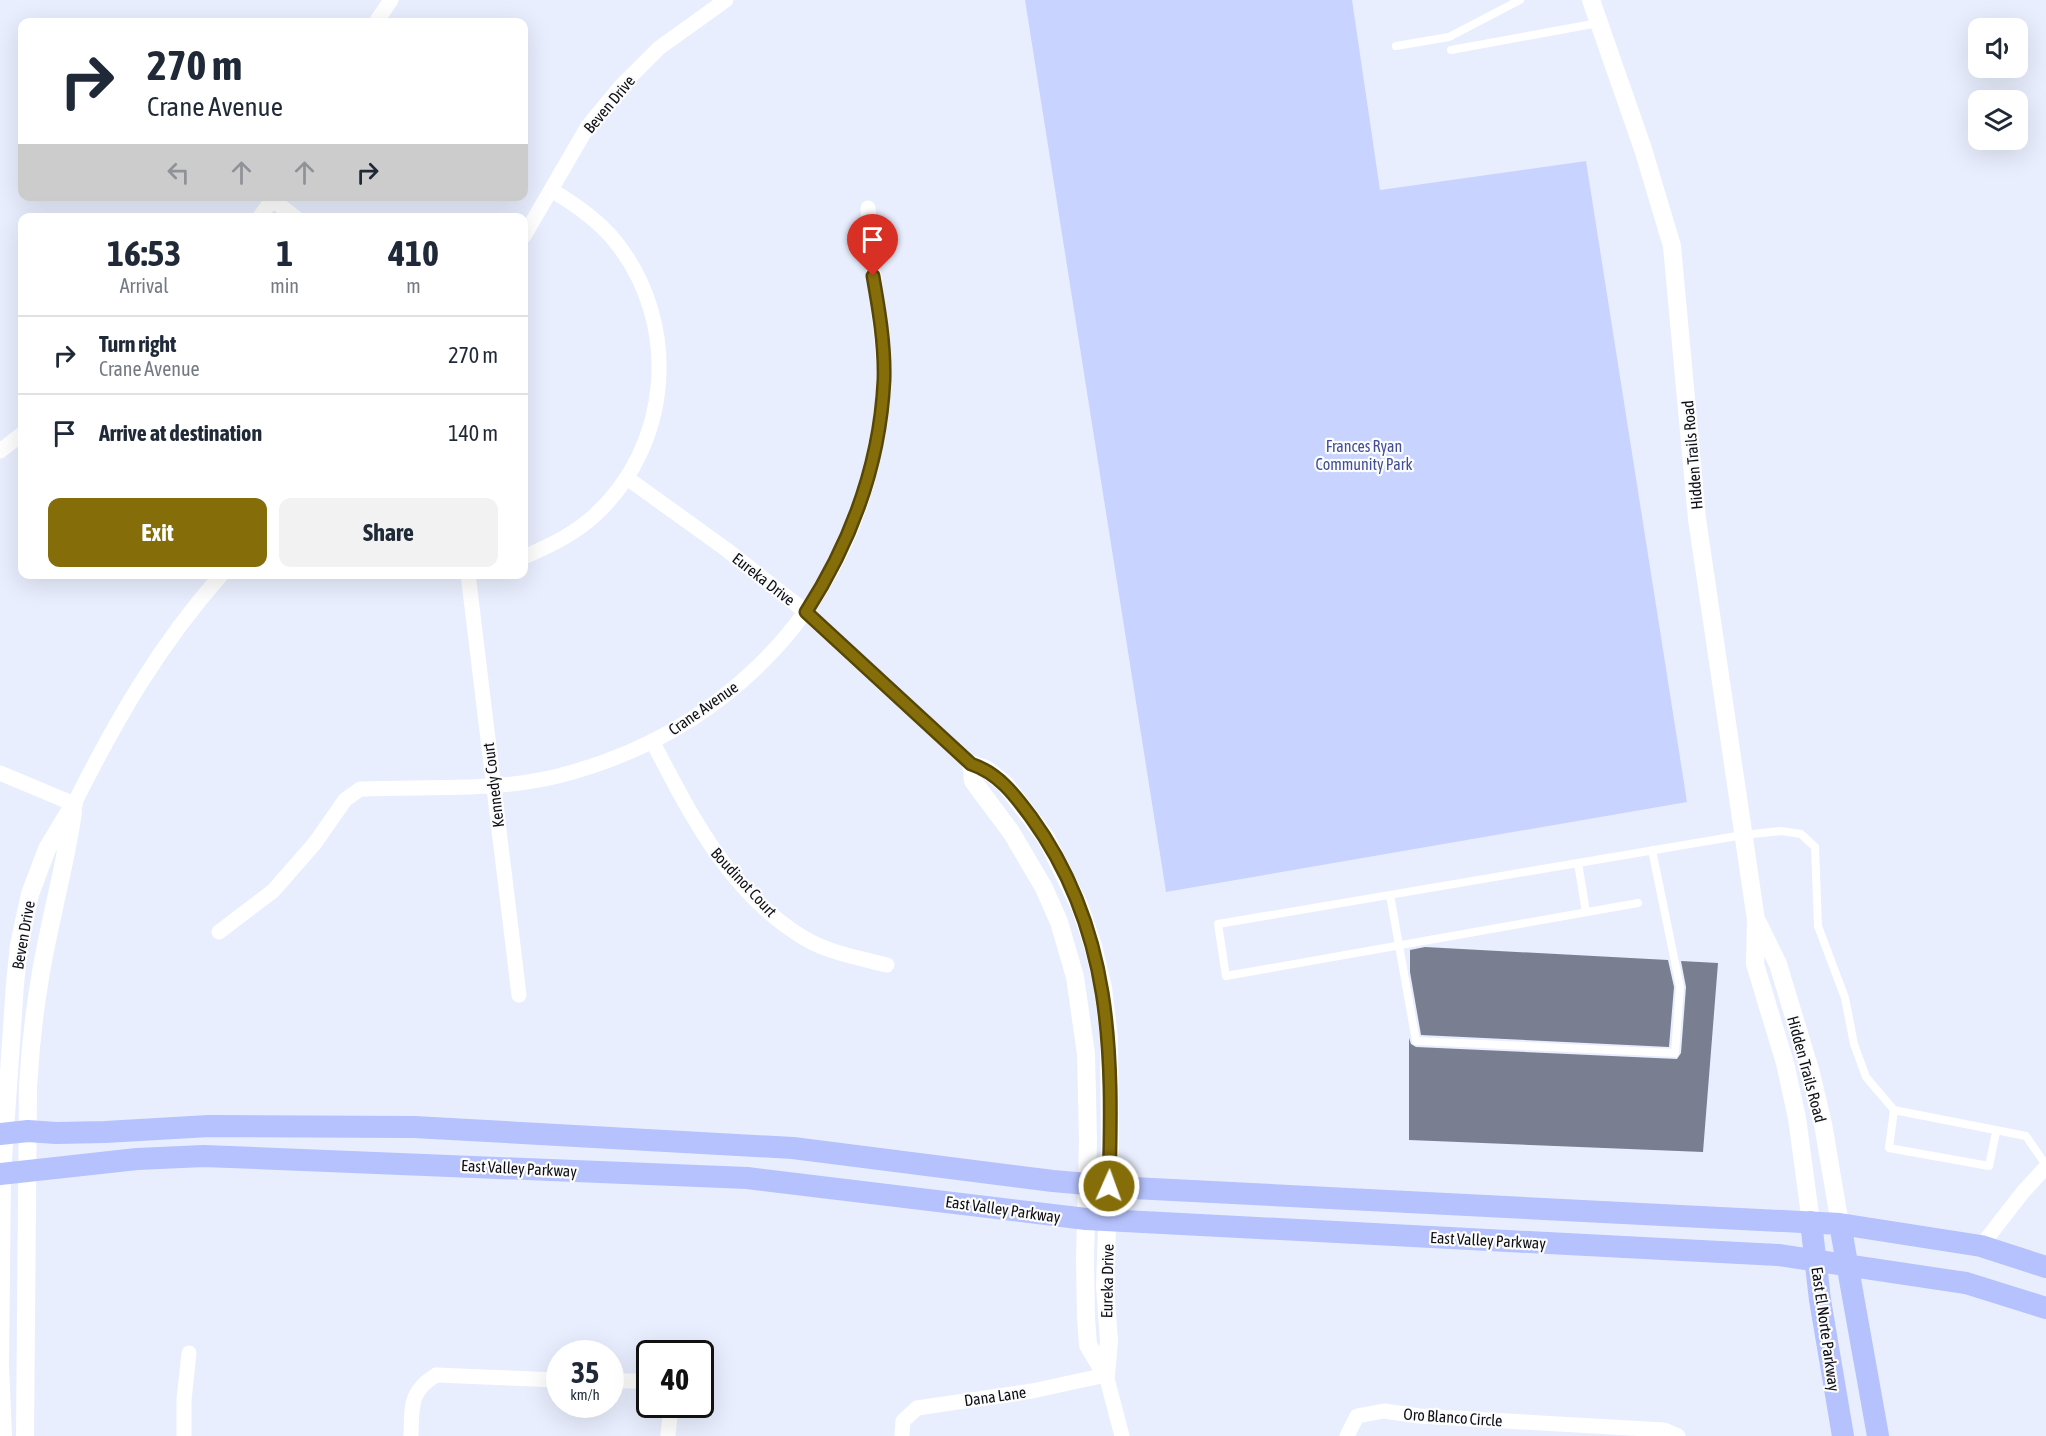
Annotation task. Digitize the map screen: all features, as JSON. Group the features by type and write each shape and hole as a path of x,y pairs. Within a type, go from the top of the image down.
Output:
{"main road":[{"name":"East Valley Parkway","path":"3,1134 28,1131 96,1132 209,1126 414,1127 804,1149 1098,1185 1840,1224 1981,1246 2046,1267"},
{"name":"East Valley Parkway","path":"1,1174 83,1164 204,1156 500,1166 747,1178 1086,1219 1778,1255 1966,1283 2046,1308"},
{"name":"East El Norte Parkway","path":"1811,1222 1820,1300 1843,1436"},
{"name":"East El Norte Parkway","path":"1840,1224 1878,1436"}],"street":[{"path":"379,18 391,0"},
{"name":"Beven Drive","path":"528,229 588,126 621,86 659,48 726,0"},
{"name":"Hidden Trails Road","path":"1591,0 1643,149 1672,246 1697,519 1756,920 1755,964 1785,1063 1795,1107 1811,1222"},
{"path":"528,555 573,532 594,516 627,478 648,437 657,408 660,376 658,338 651,306 638,274 614,240 581,208 551,190"},
{"path":"277,201 290,213"},
{"name":"Crane Avenue","path":"219,932 273,891 315,843 345,800 360,789 494,786 558,776 596,764 652,741 689,722 715,704 760,666 788,637 806,612 836,561 864,495 881,417 884,379 882,328 873,276 868,208"},
{"path":"0,451 18,437"},
{"name":"Eureka Drive","path":"627,478 727,550 806,612 971,764 986,769 1005,784 1046,838 1080,907 1093,946 1103,988 1109,1038 1098,1185 1086,1219 1085,1280 1088,1345 1106,1375 1122,1436"},
{"name":"Beven Drive","path":"3,1436 0,1365 1,1174 11,1018 19,945 30,894 46,849 74,804 138,684 192,608 218,579"},
{"name":"Kennedy Court","path":"469,579 519,995"},
{"name":"Boudinot Court","path":"652,741 696,824 719,858 776,918 805,938 839,953 887,965"},
{"name":"Eureka Drive","path":"971,764 973,781 1011,832 1044,888 1068,951 1080,1006 1098,1185 1108,1220 1105,1286 1109,1341 1106,1375"},
{"path":"0,773 74,804"},
{"name":"Beven Drive","path":"25,1436 27,1172 31,1044 35,1008 67,852 74,804"},
{"name":"Hidden Trails Road","path":"1756,920 1775,956 1811,1073 1823,1124 1840,1224"},
{"path":"1981,1246 2046,1166"},
{"path":"184,1436 184,1400 189,1353"},
{"path":"411,1436 412,1404 420,1385 436,1375 546,1379"},
{"name":"Dana Lane","path":"902,1436 903,1421 917,1408 1032,1391 1106,1375"},
{"name":"Oro Blanco Circle","path":"1347,1436 1357,1416 1384,1411 1419,1416 1664,1430 1678,1436"},
{"path":"668,1436 669,1418"}],"lane":[{"path":"1396,46 1449,37 1520,0"},
{"path":"1451,50 1598,23"},
{"path":"1638,903 1226,976 1218,924 1743,835 1780,831 1801,834 1815,847 1818,926 1845,998 1854,1044 1866,1077 1894,1110 1996,1132 2026,1136 2046,1166"},
{"path":"1390,895 1416,1041 1675,1053 1680,987 1652,850"},
{"path":"1578,863 1586,912"},
{"path":"1894,1110 1889,1148 1989,1166 1996,1132"}],"green space":[{"name":"Frances Ryan Community Park","path":"1025,0 1352,0 1380,190 1586,161 1687,802 1166,892"}],"building":[{"path":"1425,947 1668,960 1674,987 1669,1047 1421,1035 1410,972 1410,950"},
{"path":"1681,961 1718,963 1703,1152 1409,1140 1409,1038 1411,1044 1416,1047 1677,1059 1681,1053 1686,987"}],"route":[{"path":"873,276 882,328 884,379 881,417 874,455 864,495 851,528 836,561 806,612 971,764 986,769 1005,784 1046,838 1080,907 1093,946 1103,988 1109,1038 1109,1186"}]}
